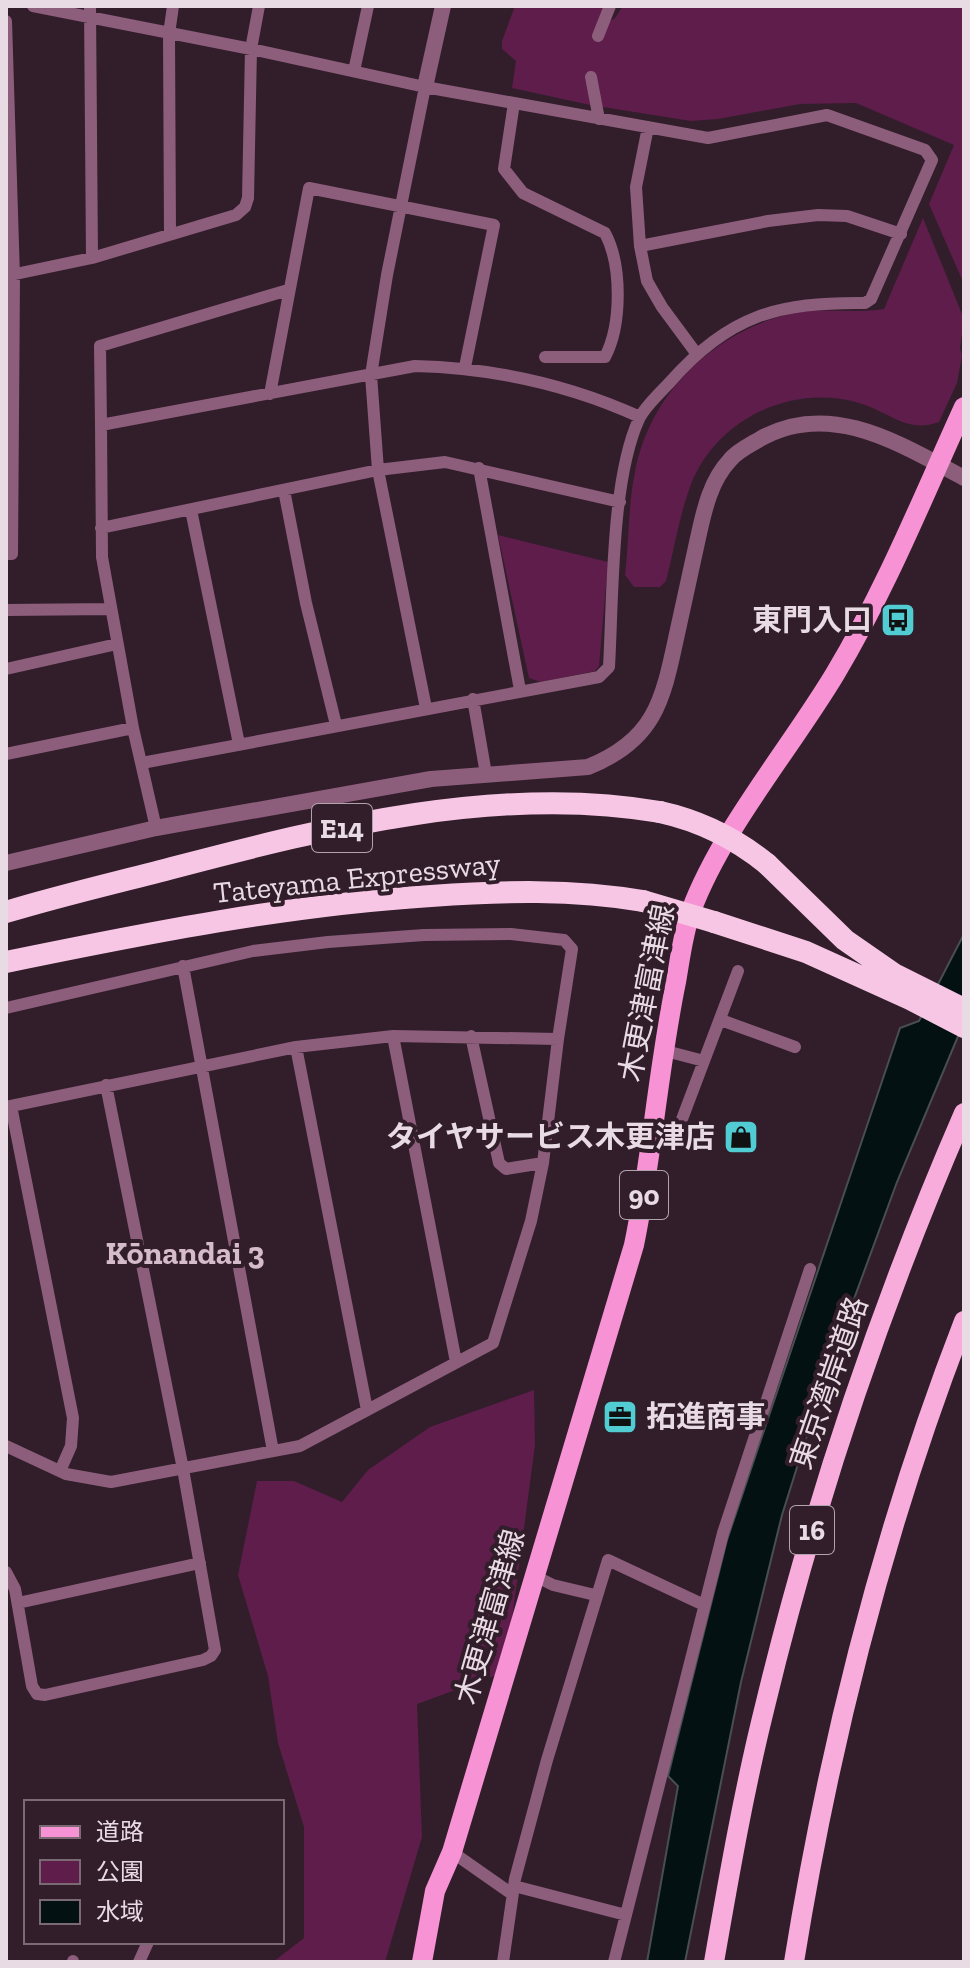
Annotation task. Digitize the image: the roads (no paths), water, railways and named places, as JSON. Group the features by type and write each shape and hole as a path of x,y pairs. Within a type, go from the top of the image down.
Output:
{"highway":[{"name":"Tateyama Expressway","path":"6,912 234,852 362,823 446,811 523,805 597,805 660,812 711,828 740,844 767,864 845,940 894,974 913,992"},
{"name":"Tateyama Expressway","path":"6,962 224,921 393,899 552,892 643,901 806,952 913,992"},
{"path":"913,992 964,1009"},
{"path":"913,992 964,1027"},
{"name":"東京湾岸道路","path":"714,1962 764,1707 819,1506 868,1356 964,1113"},
{"path":"794,1962 822,1811 863,1639 895,1525 964,1321"}],"main road":[{"name":"木更津富津線","path":"422,1962 435,1891 452,1852 634,1245 651,1151 662,1050 689,915 700,888 731,833 828,687 864,626 964,407"}],"street":[{"path":"33,6 90,12 169,34 425,87 708,138 827,115 925,150 932,160 877,290 865,303 778,310 729,329 696,353 640,417 629,450 620,502 609,667 599,677 142,763"},
{"path":"170,234 169,34 173,6"},
{"path":"10,276 92,258 236,215 245,207 248,198 251,49 259,6"},
{"path":"354,71 368,6"},
{"path":"426,708 378,470 371,375 387,275 443,6"},
{"path":"598,36 610,6"},
{"path":"90,12 92,258"},
{"path":"6,21 12,554 6,554"},
{"path":"591,77 599,119"},
{"path":"514,103 504,169 523,193 605,233 618,292 618,311 605,357 545,357"},
{"path":"648,127 636,187 640,246 647,281 696,353"},
{"path":"270,394 309,188 494,225 465,367"},
{"path":"640,246 768,221 818,215 847,216 901,234"},
{"path":"156,828 133,728 102,557 100,346 288,290"},
{"path":"101,425 415,366 465,367 502,373 573,393 640,417"},
{"path":"6,863 156,828 431,779 588,767 609,759 638,737 652,718 666,686 711,492 730,459 775,431 807,422 832,422 886,439 964,478"},
{"path":"101,528 378,470 445,462 620,502"},
{"path":"479,468 520,690"},
{"path":"284,490 306,603 336,725"},
{"path":"191,510 239,744"},
{"path":"6,610 111,609"},
{"path":"6,669 117,644"},
{"path":"473,699 486,774"},
{"path":"6,754 133,728"},
{"path":"6,1008 253,951 424,935 511,934 564,940 572,949 543,1163 531,1221 493,1343 300,1446 111,1482 60,1471 6,1446"},
{"path":"183,966 273,1451"},
{"path":"676,1135 738,971"},
{"path":"721,1020 795,1047"},
{"path":"60,1471 71,1446 73,1418 9,1106 296,1047 393,1036 558,1039"},
{"path":"393,1036 456,1362"},
{"path":"471,1036 499,1163 506,1169 543,1163"},
{"path":"296,1047 367,1410"},
{"path":"662,1050 704,1061"},
{"path":"6,1572 18,1603 32,1686 37,1694 45,1695 211,1656 215,1650 183,1469 106,1085"},
{"path":"614,1962 723,1533 810,1269"},
{"path":"503,1962 513,1890 547,1760 608,1560 704,1605"},
{"path":"18,1603 200,1563"},
{"path":"533,1575 553,1585 595,1595"},
{"path":"452,1852 513,1890 626,1915"}],"water":[{"path":"964,934 964,1022 897,1182 826,1375 782,1515 741,1682 685,1962 647,1962 678,1786 668,1776 727,1540 900,1028 919,1021"}],"place":[{"name":"東門入口","path":"898,620"},
{"name":"タイヤサービス木更津店","path":"741,1137"},
{"name":"拓進商事","path":"620,1417"}],"district":[{"name":"Kōnandai 3","path":"185,1253"}]}
